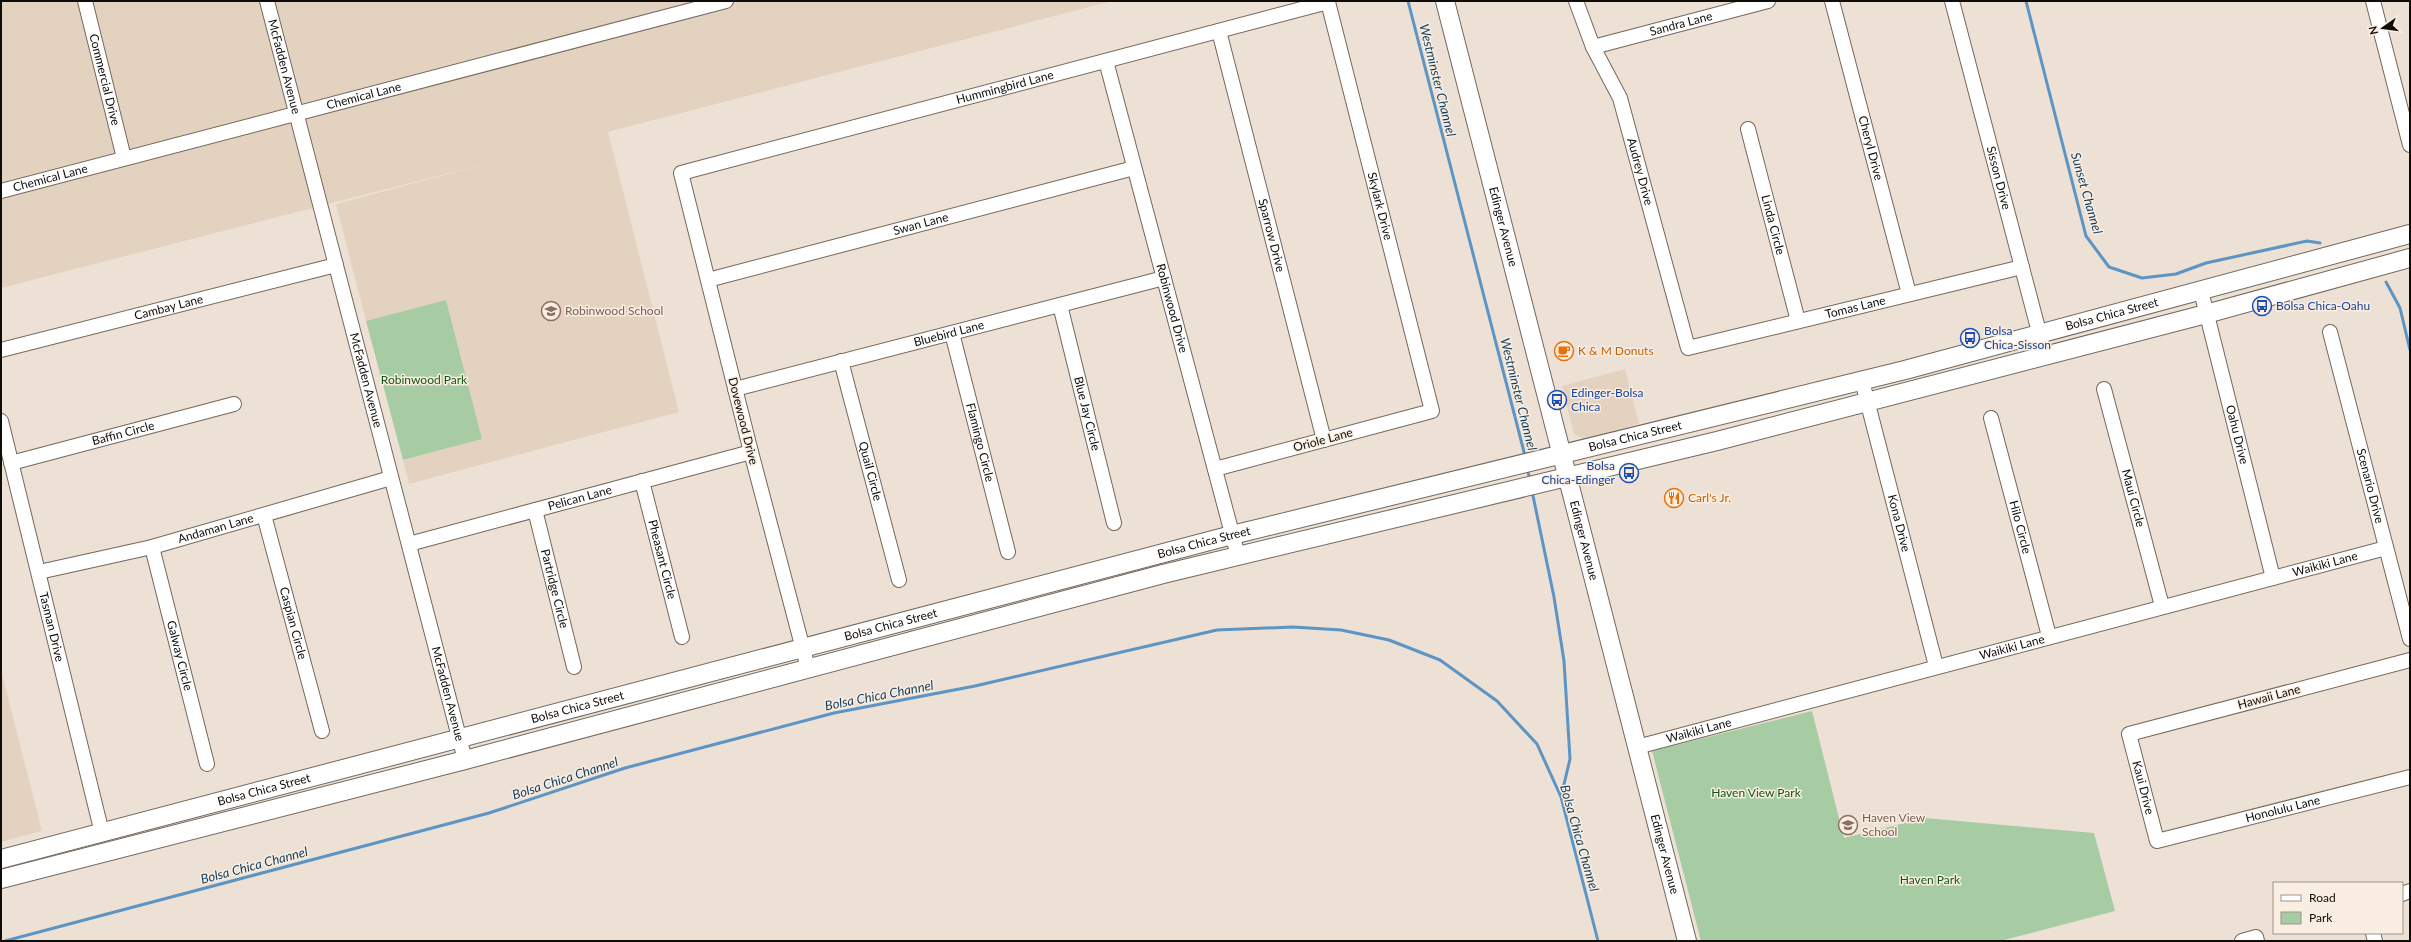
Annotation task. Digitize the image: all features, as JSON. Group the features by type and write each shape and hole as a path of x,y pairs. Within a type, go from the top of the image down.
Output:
{"main road":[{"name":"Edinger Avenue","path":"1444,1 1687,941"},
{"name":"Bolsa Chica Street","path":"1,859 1232,535 1561,456 1862,381 2410,234"},
{"name":"Bolsa Chica Street","path":"1,879 466,760 808,668 1238,556 1717,441 2206,314 2410,258"},
{"path":"1711,419 1717,441"}],"street":[{"name":"Commercial Drive","path":"85,1 124,158"},
{"name":"McFadden Avenue","path":"267,1 408,544 466,760"},
{"name":"Chemical Lane","path":"1,191 726,1"},
{"name":"Audrey Drive","path":"1576,1 1593,47 1620,98 1688,348"},
{"name":"Sandra Lane","path":"1593,47 1768,1"},
{"name":"Cheryl Drive","path":"1832,1 1909,294"},
{"name":"Sisson Drive","path":"1952,1 2045,355"},
{"path":"2373,1 2410,145"},
{"name":"Hummingbird Lane","path":"681,173 1328,2"},
{"name":"Skylark Drive","path":"1328,2 1432,411"},
{"name":"Sparrow Drive","path":"1219,31 1324,440"},
{"name":"Robinwood Drive","path":"1106,61 1238,556"},
{"name":"Linda Circle","path":"1748,129 1798,321"},
{"name":"Swan Lane","path":"708,280 1134,168"},
{"name":"Dovewood Drive","path":"681,173 751,452 808,668"},
{"name":"Cambay Lane","path":"1,350 336,265"},
{"name":"Tomas Lane","path":"1688,348 2022,267"},
{"name":"Bluebird Lane","path":"735,389 1164,278"},
{"name":"Oahu Drive","path":"2201,291 2273,578"},
{"name":"Blue Jay Circle","path":"1060,305 1114,523"},
{"name":"Scenario Drive","path":"2330,332 2410,639"},
{"name":"Flamingo Circle","path":"952,333 1008,552"},
{"name":"Quail Circle","path":"841,361 900,580"},
{"name":"Kona Drive","path":"1862,381 1936,666"},
{"name":"Maui Circle","path":"2104,389 2162,606"},
{"name":"Baffin Circle","path":"11,463 234,404"},
{"name":"Oriole Lane","path":"1215,469 1432,411"},
{"name":"Hilo Circle","path":"1991,418 2049,636"},
{"name":"Tasman Drive","path":"1,421 102,833"},
{"name":"Pelican Lane","path":"408,544 751,452"},
{"name":"Andaman Lane","path":"39,572 152,547 391,478"},
{"name":"Pheasant Circle","path":"642,481 682,637"},
{"name":"Partridge Circle","path":"535,510 574,667"},
{"name":"Caspian Circle","path":"264,515 322,731"},
{"name":"Galway Circle","path":"152,547 207,764"},
{"name":"Waikiki Lane","path":"1637,747 1936,666 2386,548"},
{"name":"Hawaii Lane","path":"2129,734 2410,660"},
{"name":"Kaui Drive","path":"2129,734 2156,841"},
{"name":"Honolulu Lane","path":"2156,841 2410,777"},
{"path":"2242,941 2257,939"}],"shaded area":[{"path":"1,1 1112,1 608,132 679,412 409,484 403,460 482,439 446,301 366,321 336,204 504,159 1,288"},
{"path":"1625,369 1639,424 1585,439 1574,434 1562,386"},
{"path":"1,670 42,831 1,842"}],"green space":[{"name":"Robinwood Park","path":"446,300 482,439 403,460 366,321"},
{"name":"Haven Park","path":"1812,711 1844,838 1925,818 2094,833 2115,911 2000,941 1701,941 1652,751"}],"waterway":[{"name":"Westminster Channel","path":"1408,1 1525,456"},
{"name":"Sunset Channel","path":"2026,1 2086,236 2109,267 2142,278 2176,274 2206,263 2307,241 2320,243"},
{"name":"Sunset Channel","path":"2386,282 2400,308 2410,350"},
{"name":"Westminster Channel","path":"1527,468 1530,480"},
{"name":"Westminster Channel","path":"1532,491 1554,597 1564,661 1570,759 1561,797"},
{"name":"Bolsa Chica Channel","path":"5,941 489,813 625,768 834,713 975,686 1217,630 1293,627 1341,630 1389,640 1440,660 1497,701 1537,744 1561,797 1598,941"}],"place":[{"name":"Bolsa Chica-Oahu","path":"2262,306"},
{"name":"Robinwood School","path":"551,311"},
{"name":"Bolsa Chica-Sisson","path":"1970,338"},
{"name":"K & M Donuts","path":"1564,351"},
{"name":"Edinger-Bolsa Chica","path":"1557,400"},
{"name":"Bolsa Chica-Edinger","path":"1629,473"},
{"name":"Carl's Jr.","path":"1674,498"},
{"name":"Haven View School","path":"1848,825"}],"park label":[{"name":"Haven View Park","path":"1756,793"}]}
